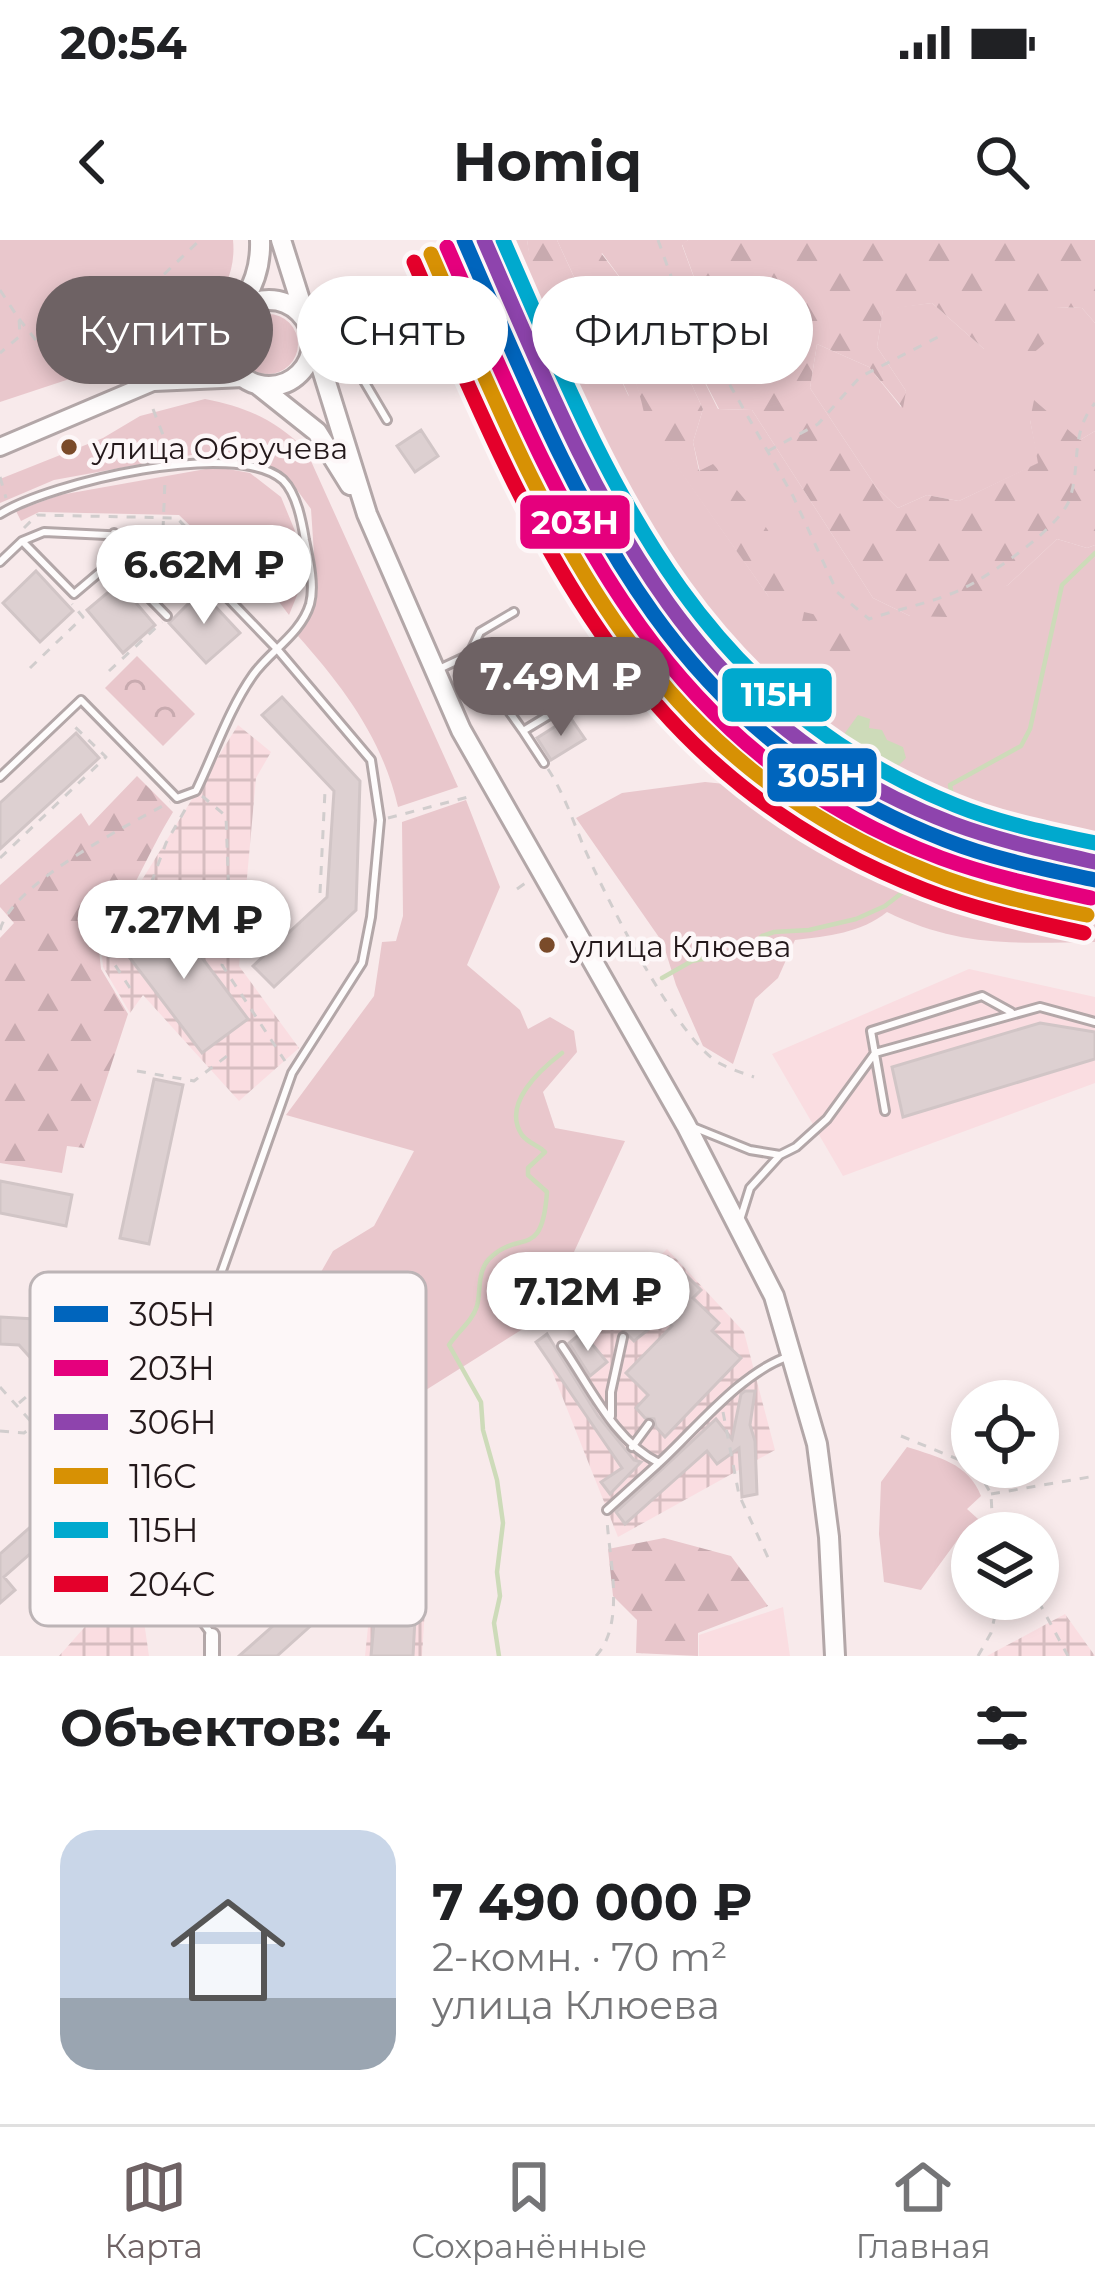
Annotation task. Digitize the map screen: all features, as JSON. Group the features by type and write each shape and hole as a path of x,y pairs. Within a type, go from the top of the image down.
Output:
{"main road":[{"path":"256,276 260,240"},
{"path":"280,240 297,292"},
{"path":"254,384 317,432 367,514"},
{"path":"326,384 367,514 433,672 540,874 686,1125 774,1296 817,1444 835,1656"}],"street":[{"path":"0,447 148,384"},
{"path":"212,1635 212,1656"}],"lane":[{"path":"366,384 387,420"},
{"path":"0,514 74,484 209,460 246,464 283,481 301,515 310,565 310,602 296,630 252,676 196,790 177,798 80,700 0,776"},
{"path":"0,562 22,541 54,531 170,538 277,649 370,760 380,820 362,963 292,1073 221,1272"},
{"path":"114,533 113,561 167,616"},
{"path":"22,541 74,594 113,561"},
{"path":"433,672 469,656 480,632 514,612"},
{"path":"469,656 544,763"},
{"path":"523,731 595,688"},
{"path":"885,1111 871,1031 982,996 1013,1013"},
{"path":"739,1224 750,1189 780,1155 827,1119 875,1052 1040,1007 1095,1022"},
{"path":"686,1125 750,1150 780,1155"},
{"path":"611,1416 623,1336"},
{"path":"562,1346 632,1447 659,1463"},
{"path":"607,1510 769,1362 793,1355"},
{"path":"632,1447 649,1424"},
{"path":"205,1626 212,1635"}],"path":[{"path":"162,276 200,240"},
{"path":"421,276 445,240"},
{"path":"658,240 676,290 767,451 838,592 869,619 966,587 1033,541 1069,505 1074,447 1084,416 1095,403"},
{"path":"0,290 36,339"},
{"path":"0,353 20,336 19,319"},
{"path":"767,451 818,424 860,377 942,335"},
{"path":"22,530 37,514 177,518 232,576 232,593"},
{"path":"30,668 83,616 78,610"},
{"path":"109,670 167,616"},
{"path":"0,858 106,758 73,723"},
{"path":"544,763 567,799 584,847 669,1009 719,1064 754,1077"},
{"path":"130,988 106,952 149,889 166,843 196,790 226,816 230,928 222,965 292,1073"},
{"path":"320,893 326,791"},
{"path":"380,820 467,796"},
{"path":"0,930 2,915 19,898 106,836 177,798"},
{"path":"137,1071 194,1081 227,1056"},
{"path":"0,1387 30,1420"},
{"path":"17,1405 30,1394"},
{"path":"721,1405 739,1495 771,1564"},
{"path":"0,1431 24,1433 30,1428"},
{"path":"901,1436 951,1457"},
{"path":"991,1495 1094,1474"},
{"path":"987,1488 992,1512"},
{"path":"596,1656 606,1646 613,1596 607,1510"},
{"path":"978,1656 994,1620"},
{"path":"1049,1620 1068,1656"}],"shaded area":[{"path":"858,715 870,719 869,728 882,730 887,740 903,747 906,758 890,774 870,774 852,765 859,752 843,752 837,744"},
{"path":"238,725 271,752 256,778 239,966 299,1048 239,1101 143,995 130,1013 103,967 101,946"},
{"path":"969,969 1095,997 1095,1083 843,1176 772,1054"},
{"path":"667,1249 744,1332 775,1450 618,1537 550,1366"},
{"path":"783,1607 790,1656 699,1656 699,1635"},
{"path":"1065,1614 1095,1656 987,1656 1059,1620"},
{"path":"86,1626 145,1626 149,1656 59,1656"},
{"path":"368,1626 424,1626 422,1656 365,1656"}],"green space":[{"path":"0,240 233,240 229,276 36,276 36,384 54,384 0,402"},
{"path":"480,240 527,240 533,276 532,352 508,300 508,276 497,276"},
{"path":"527,240 557,240 574,276 533,276"},
{"path":"557,240 688,240 682,245 693,276 619,276 602,253 585,276 574,276"},
{"path":"688,240 1095,240 1095,323 1082,308 1056,307 1051,338 1017,367 984,349 932,303 883,310 877,347 906,391 903,408 869,367 817,344 813,369 813,276 694,276 682,244"},
{"path":"586,247 601,253 619,276 582,276"},
{"path":"932,303 984,349 1056,307 1082,308 1095,323 1095,431 1080,440 1030,420 1039,463 959,501 927,495 898,508 876,487 810,388 817,344 869,367 901,407 906,391 877,347 883,309"},
{"path":"273,315 296,332 296,356 273,373"},
{"path":"547,384 613,384 629,396 623,384 637,384 647,423 769,597 700,472 693,442 703,409 691,384 706,384 718,409 752,410 873,598 910,616 1008,585 1057,539 1087,548 1095,545 1095,859 965,823 883,790 803,742 703,638 597,491"},
{"path":"576,384 623,384 629,397 626,411 611,415"},
{"path":"636,384 691,384 703,409 693,442 699,471 713,464 738,491 782,553 796,587 784,596 769,597 646,423"},
{"path":"706,384 811,384 876,487 898,508 927,495 959,501 1038,463 1030,420 1034,400 1080,440 1095,431 1095,545 1087,548 1057,539 1008,585 947,617 910,616 873,598 752,410 719,409"},
{"path":"205,399 260,416 306,450 458,787 398,807 382,758 359,715 298,636 317,599 311,509 289,479 266,463 219,450 54,480 0,503 0,479 103,438 140,416"},
{"path":"217,467 250,473 281,497 295,531 302,583 289,615 257,573 246,579 179,515 39,512 21,521 16,511 60,495"},
{"path":"804,612 853,631 870,658 840,669 800,631"},
{"path":"137,656 195,714 163,746 105,688"},
{"path":"689,697 756,764 866,841 1045,893 1095,898 1095,942 965,938 887,912 855,929 795,940 778,978 755,999 733,1064 703,1046 663,943 576,818 622,793 705,782 725,784 673,721"},
{"path":"137,776 173,812 98,941 101,969 128,1014 84,1148 67,1146 62,1173 0,1163 0,938 14,923 0,907 0,885 81,813 89,826"},
{"path":"466,800 500,887 467,965 520,1010 528,1029 550,1017 574,1031 577,1052 543,1092 555,1128 625,1141 545,1315 426,1390 426,1272 321,1272 333,1251 374,1226 414,1151 286,1115 374,996 382,942 396,941 403,916 402,822"},
{"path":"907,1447 951,1463 951,1488 977,1488 981,1496 967,1509 970,1512 951,1512 951,1549 921,1590 884,1582 881,1482"},
{"path":"664,1538 731,1556 768,1606 698,1633 698,1656 636,1653 637,1620 613,1596 608,1549"}],"building":[{"path":"421,430 438,456 415,472 397,446"},
{"path":"36,571 73,611 40,642 3,603"},
{"path":"119,583 155,625 123,653 87,610"},
{"path":"201,591 240,633 206,663 169,623"},
{"path":"282,697 360,781 356,910 274,987 253,966 327,897 334,791 262,715"},
{"path":"570,717 585,739 551,760 537,738"},
{"path":"76,733 99,758 0,849 0,803"},
{"path":"166,910 248,1019 202,1053 120,945"},
{"path":"1040,1023 1095,1032 1095,1059 903,1117 892,1067"},
{"path":"154,1079 183,1085 149,1244 120,1238"},
{"path":"0,1181 72,1195 66,1226 0,1213"},
{"path":"668,1257 701,1290 693,1298 719,1323 712,1331 741,1358 665,1437 654,1419 645,1418 636,1408 648,1395 626,1373 672,1326 664,1317 634,1341 610,1317"},
{"path":"0,1317 30,1319 30,1357 19,1345 0,1344"},
{"path":"582,1332 607,1362 590,1376 569,1343"},
{"path":"547,1334 598,1416 634,1460 641,1462 610,1494 601,1482 622,1468 536,1342"},
{"path":"745,1391 755,1391 750,1425 757,1494 742,1497 739,1448 717,1464 707,1451 625,1524 616,1512 716,1419 732,1439"},
{"path":"30,1527 30,1554 4,1577 15,1590 0,1603 0,1554"},
{"path":"273,1626 310,1626 277,1656 239,1656"},
{"path":"374,1626 415,1626 413,1656 371,1656"}],"waterway":[{"path":"662,978 692,961 748,951 762,936 774,932 856,919 903,892 913,848 908,841 921,815 944,806 952,796 950,785 1021,746 1030,729 1062,585 1095,553"},
{"path":"499,1656 494,1623 503,1523 497,1480 483,1430 481,1402 449,1345 475,1312 485,1264 500,1250 535,1236 540,1228 547,1192 528,1175 528,1168 545,1152 522,1135 516,1111 526,1088 562,1053"}],"transit line":[{"name":"305Н","path":"464,240 591,514 640,595 698,670 766,736 848,793 963,847 1095,880"},
{"name":"306Н","path":"484,240 607,506 656,586 712,659 779,724 859,779 954,824 1095,862"},
{"name":"115Н","path":"503,240 623,497 670,573 724,643 788,706 864,760 955,805 1095,843"},
{"name":"203Н","path":"447,247 577,526 628,610 688,686 758,753 841,811 941,858 1091,898"},
{"name":"116С","path":"431,254 562,537 614,620 673,696 744,763 828,823 948,879 1087,915"},
{"name":"204С","path":"414,262 502,459 549,550 602,634 663,712 736,781 822,841 944,897 1084,933"}],"place":[{"name":"улица Обручева","path":"69,447"},
{"name":"улица Клюева","path":"547,945"}]}
